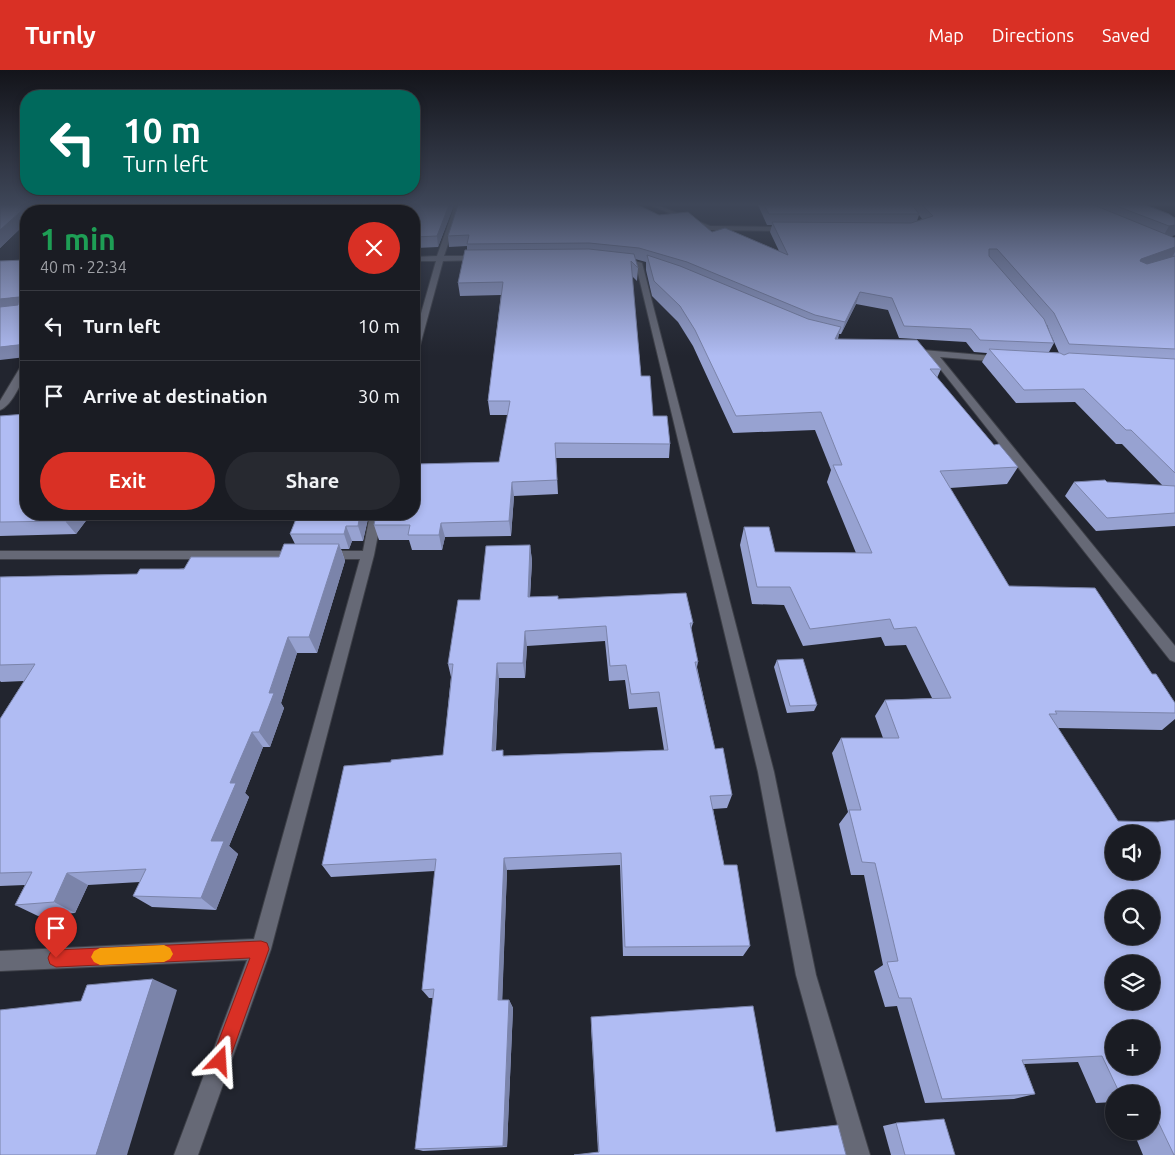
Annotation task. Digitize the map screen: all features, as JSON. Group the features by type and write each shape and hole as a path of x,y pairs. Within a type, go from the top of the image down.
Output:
{"street":[{"path":"420,331 440,258"},
{"path":"420,259 490,258"},
{"path":"638,263 766,772 806,975 858,1155"},
{"path":"906,351 934,355 1010,360"},
{"path":"934,355 1175,656"},
{"path":"0,407 20,378"},
{"path":"186,1155 261,949 368,555 375,520"},
{"path":"0,555 368,555"},
{"path":"0,961 261,949"}],"building":[{"path":"464,256 634,256 638,268 631,261 641,376 650,376 653,416 667,416 670,444 555,443 557,480 512,482 509,521 441,523 439,535 408,535 410,525 374,525 375,520 420,520 420,464 499,462 510,401 488,401 503,282 458,283"},
{"path":"647,256 680,266 808,319 841,327 835,339 917,340 941,369 930,369 994,445 999,444 1018,467 940,471 1009,586 1095,588 1152,674 1156,674 1175,703 1175,713 1055,711 1057,714 1049,714 1118,821 1158,822 1175,820 1175,1155 1160,1126 1160,1085 1116,1085 1111,1075 1160,1075 1160,1020 1105,1020 1105,1062 1102,1056 1022,1060 1035,1094 942,1099 911,998 899,998 887,962 898,961 875,863 862,862 849,810 861,810 841,738 899,738 885,700 951,698 916,627 894,629 890,619 810,629 790,587 757,587 744,527 769,527 775,552 872,553 833,465 842,465 821,412 736,416 695,330 680,306 654,281"},
{"path":"665,256 989,256 1044,319 1054,343 980,340 971,329 904,326 892,298 860,292 845,322 815,315 687,262"},
{"path":"1003,256 1151,256 1140,261 1147,264 1175,256 1175,349 1069,344 1054,313"},
{"path":"20,260 20,345 0,347 0,307 18,305 19,297 0,299 0,261"},
{"path":"989,349 1060,353 1064,355 1069,353 1175,359 1175,473 1131,430 1126,430 1084,389 1024,390"},
{"path":"20,414 20,520 65,521 0,522 0,416"},
{"path":"1105,480 1107,482 1175,486 1175,513 1107,518 1074,482"},
{"path":"296,520 359,520 358,526 346,526 344,534 290,534"},
{"path":"284,544 339,544 309,637 288,637 269,693 274,693 259,732 252,732 230,783 236,783 211,841 224,841 201,898 133,896 146,869 67,873 54,902 15,905 32,872 0,873 0,719 35,664 0,665 0,577 137,574 140,569 184,569 191,557 279,557"},
{"path":"530,545 528,597 558,596 558,599 686,593 693,623 690,623 698,662 695,662 715,749 723,748 732,795 710,796 724,865 737,865 750,946 625,947 621,853 504,858 498,1000 509,1000 503,1146 415,1149 434,989 422,990 436,859 322,865 344,766 443,755 453,664 448,664 458,600 480,600 486,546","holes":["606,626 610,666 626,665 631,694 659,692 668,750 503,756 503,750 492,751 497,663 523,663 525,631"]},
{"path":"803,659 817,705 790,706 777,660"},
{"path":"153,979 96,1155 0,1155 0,1010 81,1001 87,985"},
{"path":"753,1006 776,1132 838,1125 846,1155 574,1155 599,1152 591,1017"},
{"path":"944,1119 955,1155 905,1155 896,1123"}],"slow traffic":[{"path":"100,957 164,954"}],"route":[{"path":"56,958 261,949 220,1061"}]}
